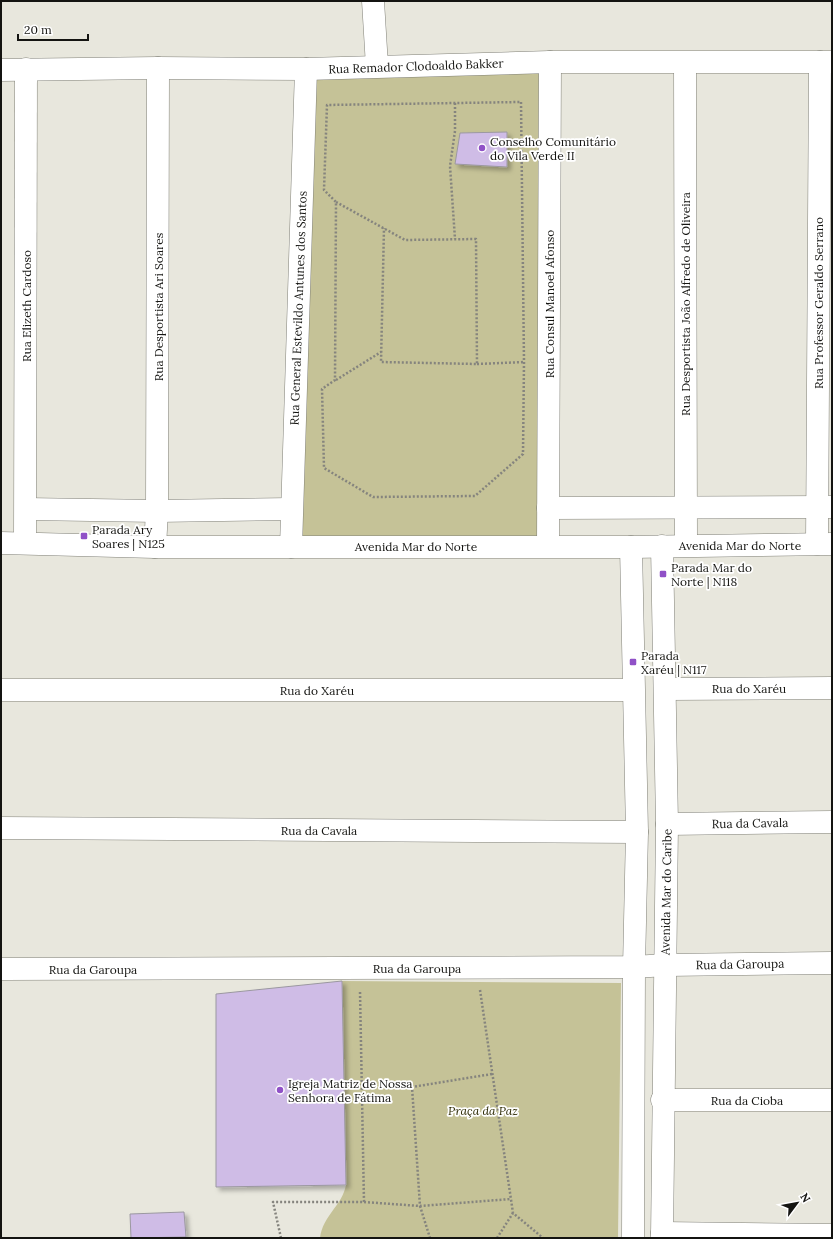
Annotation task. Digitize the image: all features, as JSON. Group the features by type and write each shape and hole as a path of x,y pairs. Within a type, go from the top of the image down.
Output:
{"street":[{"path":"373,1 377,66"},
{"name":"Rua Remador Clodoaldo Bakker","path":"1,70 158,68 306,69 550,62 826,62"},
{"name":"Rua Consul Manoel Afonso","path":"548,546 550,62"},
{"name":"Rua Professor Geraldo Serrano","path":"825,544 826,62"},
{"name":"Rua Desportista João Alfredo de Oliveira","path":"685,63 686,545"},
{"name":"Rua Desportista Ari Soares","path":"156,547 158,68"},
{"name":"Rua Elizeth Cardoso","path":"25,543 26,69"},
{"name":"Rua General Estevildo Antunes dos Santos","path":"291,547 306,69"},
{"path":"548,508 825,507"},
{"path":"26,509 157,511 291,509"},
{"name":"Avenida Mar do Norte","path":"1,543 156,547 631,547 825,544"},
{"name":"Avenida Mar do Caribe","path":"662,546 666,689 667,824 666,965 662,1100 662,1236"},
{"path":"631,547 636,832 633,1238"},
{"name":"Rua do Xaréu","path":"666,689 832,688"},
{"name":"Rua do Xaréu","path":"1,690 633,690"},
{"name":"Rua da Cavala","path":"667,824 832,822"},
{"name":"Rua da Cavala","path":"1,828 636,832"},
{"name":"Rua da Garoupa","path":"1,969 634,967 666,965 832,963"},
{"name":"Rua da Cioba","path":"662,1100 832,1100"},
{"path":"662,1236 832,1235"}],"path":[{"path":"381,352 322,390 324,468 373,497 475,496 523,454 524,362 522,102 327,105 324,190 336,202 405,240 476,239 477,364"},
{"path":"455,103 455,131 450,166 455,239"},
{"path":"336,202 336,380"},
{"path":"384,228 381,362 477,364 524,362"},
{"path":"360,988 364,1202"},
{"path":"487,989 479,989 513,1213 497,1238"},
{"path":"430,1238 420,1206 412,1087 492,1074"},
{"path":"281,1238 273,1202 364,1202 420,1206 511,1199"},
{"path":"513,1213 543,1238"}],"green space":[{"path":"550,62 537,546 291,539 306,69"},
{"name":"Praça da Paz","path":"342,981 621,983 618,1238 320,1238 325,1223 341,1199 346,1185"}],"building":[{"name":"Conselho Comunitário do Vila Verde II","path":"507,132 507,167 455,164 460,133"},
{"name":"Igreja Matriz de Nossa Senhora de Fátima","path":"342,981 346,1185 216,1187 216,994"},
{"path":"184,1212 186,1237 131,1238 130,1214"}],"place":[{"name":"Conselho Comunitário do Vila Verde II","path":"482,148"},
{"name":"Parada Ary Soares | N125","path":"84,536"},
{"name":"Parada Mar do Norte | N118","path":"663,574"},
{"name":"Parada Xaréu | N117","path":"633,662"},
{"name":"Igreja Matriz de Nossa Senhora de Fátima","path":"280,1090"}]}
